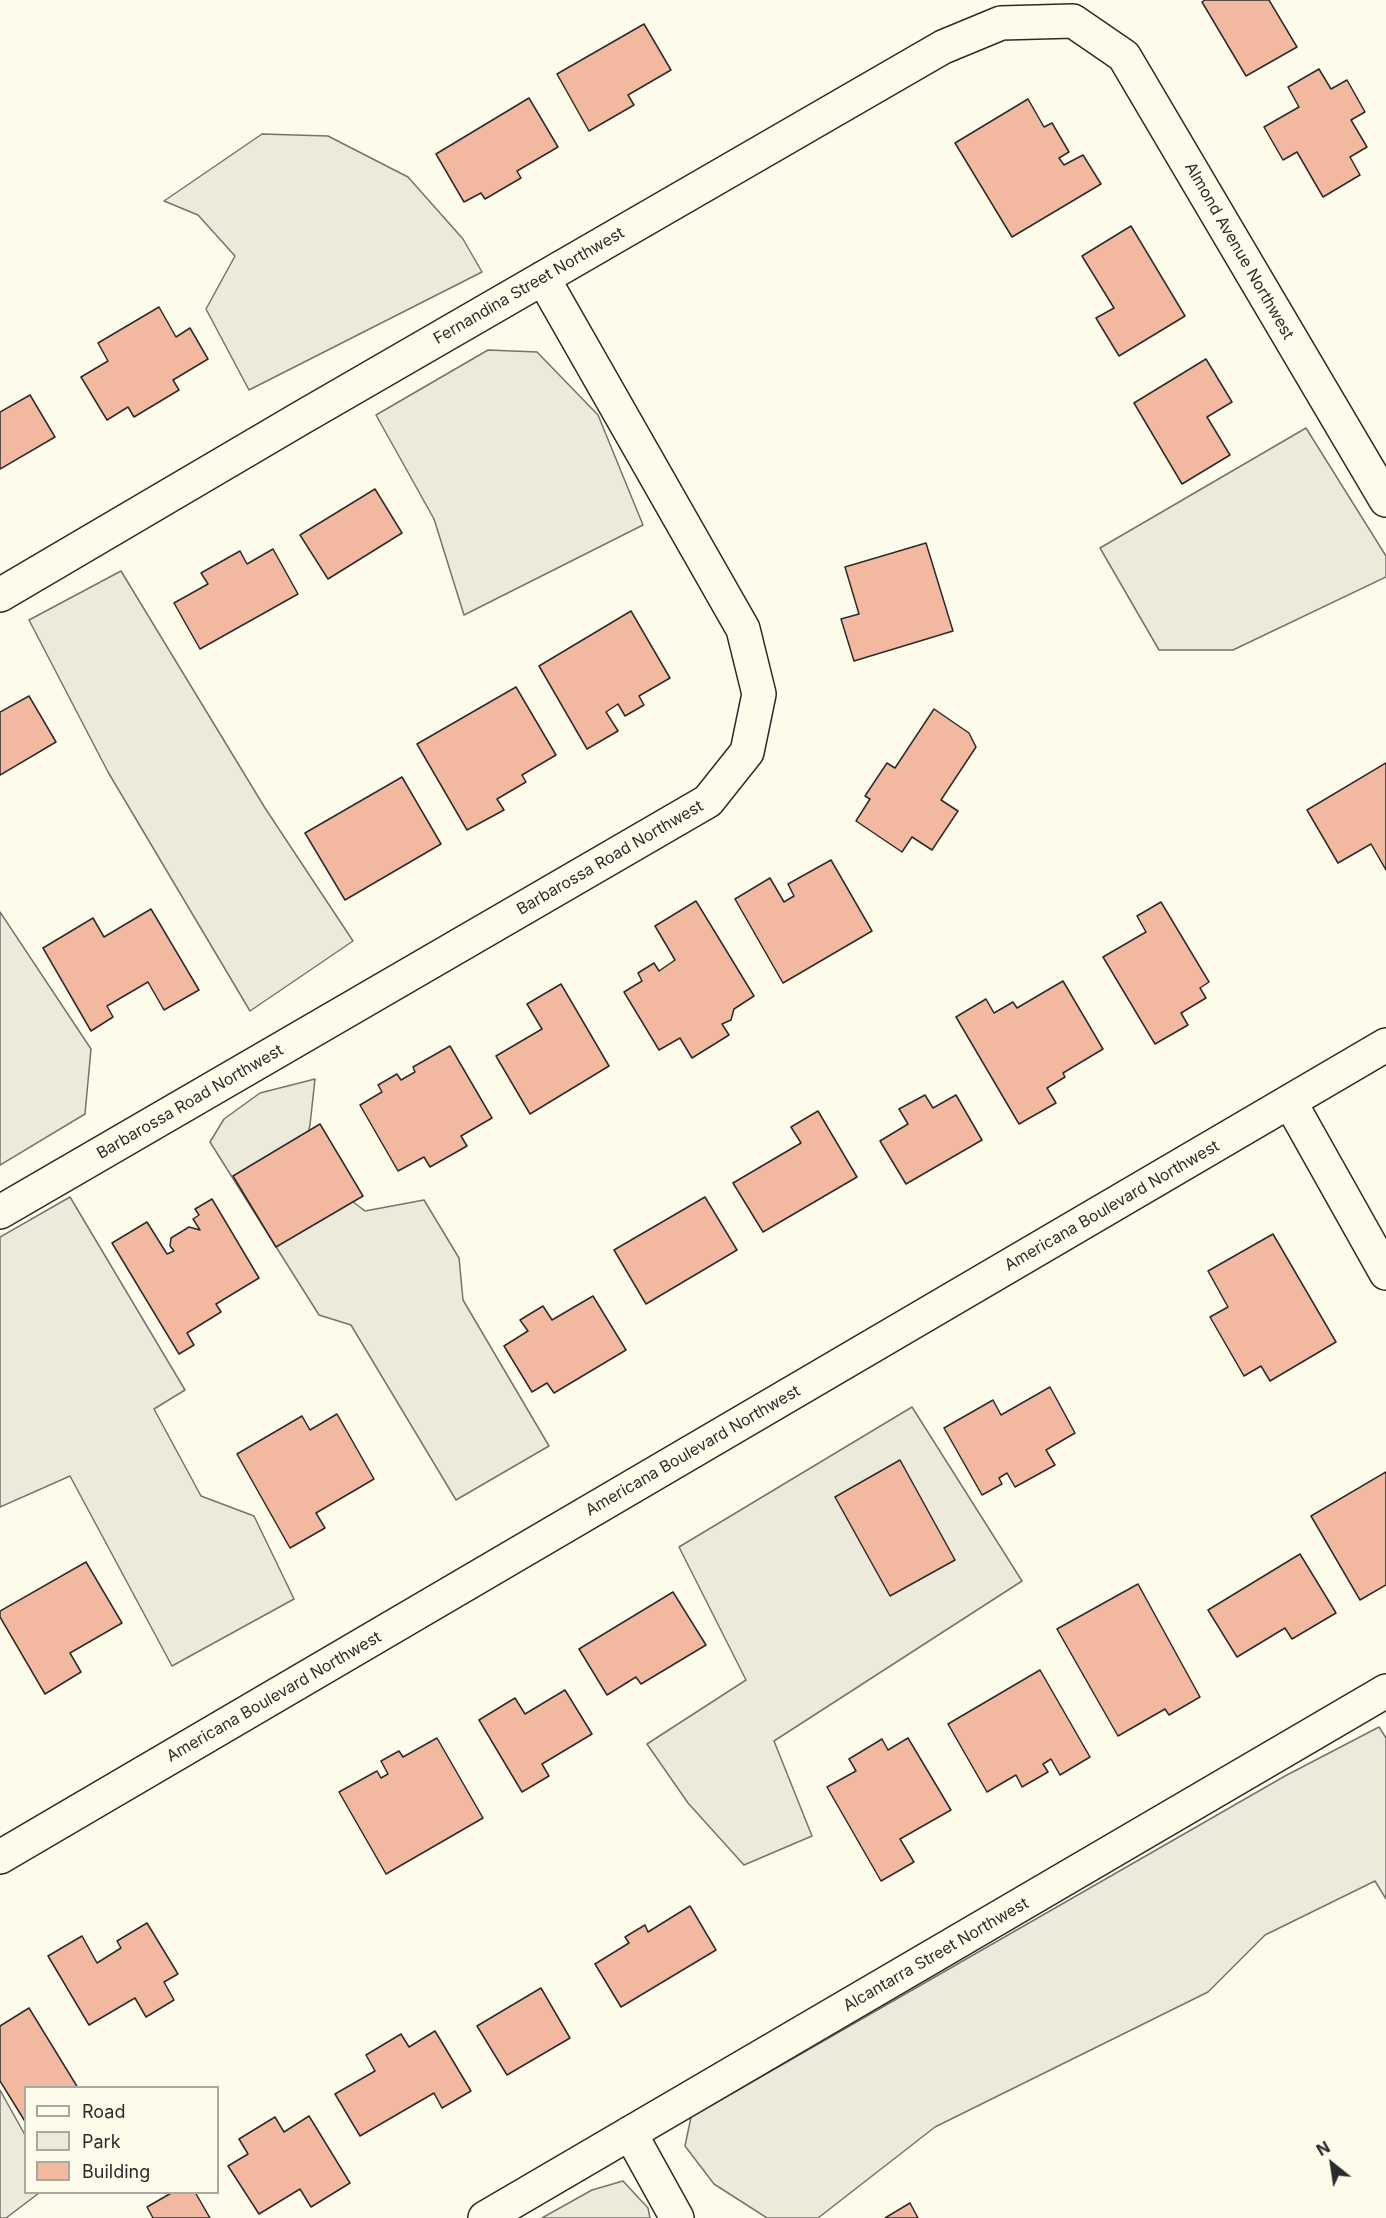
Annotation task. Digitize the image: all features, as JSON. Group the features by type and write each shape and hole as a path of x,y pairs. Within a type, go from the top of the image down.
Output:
{"street":[{"name":"Fernandina Street Northwest","path":"0,595 943,47 1001,22 1073,21"},
{"name":"Almond Avenue Northwest","path":"1073,21 1124,56 1386,500"},
{"name":"Barbarossa Road Northwest","path":"0,1212 708,801 747,752 759,694 744,629 543,278"},
{"name":"Americana Boulevard Northwest","path":"0,1857 1386,1045"},
{"path":"1290,1102 1386,1273"},
{"name":"Alcantarra Street Northwest","path":"486,2218 1386,1691"},
{"path":"630,2133 677,2218"}],"green space":[{"path":"262,134 328,136 408,177 463,239 482,272 249,390 206,309 235,256 198,215 164,201"},
{"path":"488,350 537,352 598,415 643,525 464,615 434,519 376,415"},
{"path":"1306,428 1386,556 1386,577 1233,650 1159,650 1100,548"},
{"path":"121,571 265,808 353,941 250,1011 108,772 29,620"},
{"path":"0,912 91,1049 85,1114 0,1165"},
{"path":"315,1079 310,1125 301,1162 365,1211 424,1200 459,1258 463,1300 549,1446 456,1500 351,1325 319,1315 210,1142 224,1119 260,1093"},
{"path":"70,1197 185,1390 154,1409 201,1496 254,1516 294,1599 172,1666 70,1476 0,1507 0,1237"},
{"path":"912,1407 1022,1581 774,1741 812,1836 744,1865 688,1803 647,1744 746,1680 679,1547"},
{"path":"1379,1727 1386,1738 1386,1899 1375,1881 1265,1935 1208,1992 935,2127 818,2218 767,2218 714,2184 685,2146 691,2117 1285,1776"},
{"path":"0,2090 24,2133 24,2194 38,2194 6,2218 0,2218"},
{"path":"623,2181 648,2208 650,2218 542,2218 592,2190"}],"building":[{"path":"1205,0 1269,0 1297,47 1246,76 1202,2"},
{"path":"644,24 671,70 628,95 634,105 589,131 557,74"},
{"path":"1319,69 1331,89 1347,80 1365,112 1351,120 1367,147 1350,157 1360,175 1323,197 1297,152 1283,160 1264,127 1299,107 1288,87"},
{"path":"529,98 558,147 517,171 521,178 485,199 481,193 464,202 436,154"},
{"path":"1028,99 1044,127 1052,123 1069,152 1059,158 1064,165 1083,155 1101,184 1012,237 955,143"},
{"path":"1131,226 1185,316 1119,356 1096,318 1114,308 1082,256"},
{"path":"159,307 176,337 190,328 208,359 173,380 179,390 134,417 128,407 107,420 81,377 108,361 98,343"},
{"path":"1206,359 1232,402 1207,417 1230,455 1182,484 1134,403"},
{"path":"30,395 55,437 0,469 0,412"},
{"path":"375,489 402,533 328,579 300,535"},
{"path":"926,543 953,631 854,661 841,619 859,614 845,567"},
{"path":"273,549 298,594 200,649 174,603 208,584 201,573 240,551 247,564"},
{"path":"631,611 670,678 639,696 644,705 625,716 618,704 606,712 618,731 587,749 539,666"},
{"path":"516,687 556,755 522,775 526,782 497,799 504,810 467,830 417,744"},
{"path":"29,696 56,742 0,775 0,712"},
{"path":"934,709 969,733 976,747 941,800 958,811 932,850 912,837 902,852 856,821 870,799 865,796 887,763 895,768"},
{"path":"1386,763 1386,870 1371,844 1338,863 1307,810"},
{"path":"402,777 441,844 345,900 305,833"},
{"path":"831,860 872,931 783,983 735,899 770,878 784,902 794,896 788,884"},
{"path":"696,901 754,996 734,1009 731,1020 722,1024 729,1035 692,1058 680,1038 659,1050 624,992 642,981 638,973 654,963 659,971 675,960 655,926"},
{"path":"1161,902 1209,982 1200,988 1206,998 1181,1013 1188,1025 1155,1044 1103,957 1146,932 1137,916"},
{"path":"151,909 199,990 164,1010 148,982 107,1006 113,1017 91,1031 43,948 93,918 104,937"},
{"path":"1063,981 1103,1049 1063,1073 1065,1077 1047,1088 1056,1103 1019,1124 956,1017 986,999 994,1013 1013,1002 1017,1008"},
{"path":"561,984 609,1066 530,1114 496,1056 542,1029 527,1004"},
{"path":"450,1046 492,1118 461,1136 467,1146 430,1167 424,1157 398,1171 360,1105 382,1092 378,1085 397,1074 401,1080 415,1072 413,1067"},
{"path":"925,1095 933,1108 956,1095 982,1140 906,1184 880,1141 908,1124 899,1109"},
{"path":"818,1111 857,1177 763,1232 733,1183 801,1143 791,1127"},
{"path":"320,1124 363,1196 276,1247 233,1176"},
{"path":"705,1197 737,1250 646,1304 614,1250"},
{"path":"212,1199 259,1278 216,1304 221,1312 187,1333 194,1345 179,1354 112,1243 147,1222 167,1254 174,1251 170,1246 171,1238 189,1227 200,1230 193,1219 199,1215 195,1209"},
{"path":"1273,1234 1336,1342 1270,1381 1261,1366 1244,1376 1210,1317 1228,1307 1208,1271"},
{"path":"593,1296 626,1350 554,1393 547,1383 532,1392 504,1346 528,1331 520,1320 543,1306 552,1320"},
{"path":"1050,1387 1075,1433 1046,1450 1055,1465 1015,1487 1007,1473 999,1478 1002,1484 982,1495 944,1428 993,1400 1001,1415"},
{"path":"337,1414 374,1479 316,1513 325,1528 290,1548 237,1454 302,1416 310,1430"},
{"path":"900,1460 955,1560 890,1596 835,1497"},
{"path":"1386,1472 1386,1585 1360,1600 1311,1516"},
{"path":"1300,1554 1336,1613 1292,1639 1285,1628 1237,1657 1208,1610"},
{"path":"86,1562 122,1623 70,1653 81,1672 45,1694 0,1617 0,1611"},
{"path":"1138,1584 1200,1697 1169,1715 1165,1709 1118,1736 1057,1629"},
{"path":"673,1592 706,1645 641,1684 636,1677 607,1695 579,1649"},
{"path":"1040,1670 1090,1757 1060,1775 1051,1759 1043,1764 1048,1772 1022,1787 1016,1775 987,1792 948,1724"},
{"path":"565,1690 592,1734 542,1764 549,1776 522,1792 479,1720 515,1698 525,1714"},
{"path":"437,1738 483,1818 386,1874 339,1792 377,1771 381,1778 388,1774 381,1761 399,1751 403,1757"},
{"path":"908,1738 951,1810 900,1839 914,1862 881,1881 827,1787 856,1771 849,1759 882,1739 888,1750"},
{"path":"690,1906 716,1950 621,2007 595,1964 629,1943 625,1937 645,1925 648,1932"},
{"path":"147,1923 178,1974 164,1982 174,2000 146,2017 135,1998 89,2025 48,1956 82,1936 97,1963 121,1948 117,1941"},
{"path":"541,1988 570,2038 507,2075 477,2026"},
{"path":"29,2008 77,2086 24,2086 24,2120 0,2081 0,2026"},
{"path":"435,2031 471,2091 442,2108 434,2093 360,2136 335,2094 375,2071 366,2055 401,2034 409,2047"},
{"path":"309,2116 350,2183 311,2207 300,2189 259,2214 228,2166 248,2154 239,2139 275,2117 284,2132"},
{"path":"170,2194 196,2194 210,2218 153,2218 147,2207"},
{"path":"910,2203 918,2218 885,2218"}]}
